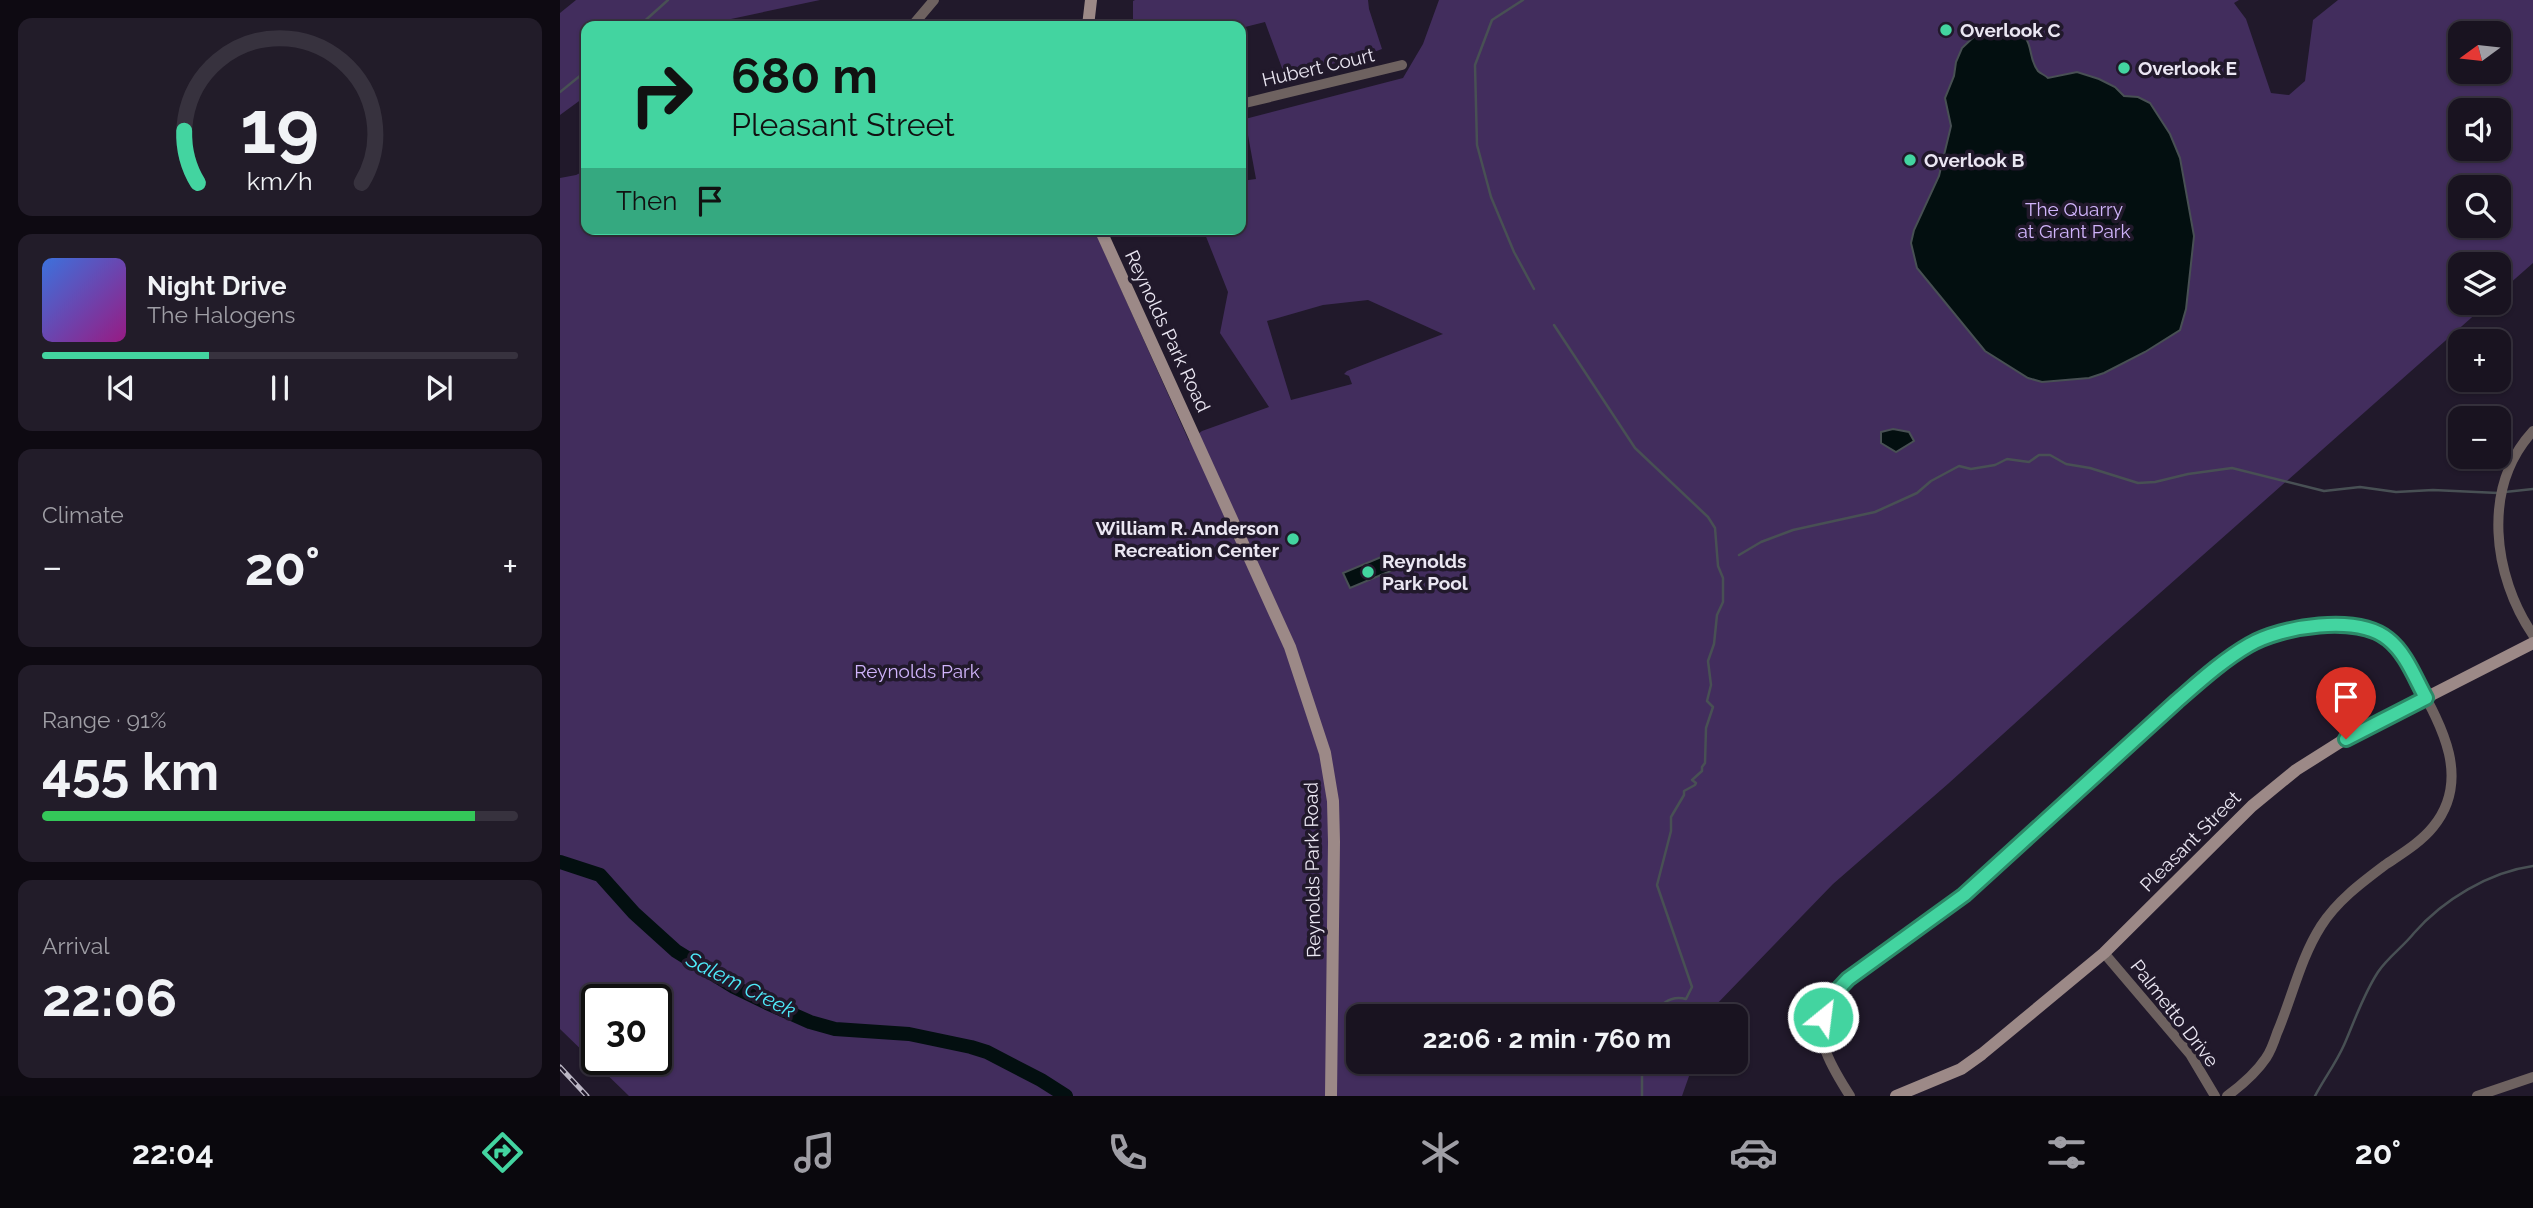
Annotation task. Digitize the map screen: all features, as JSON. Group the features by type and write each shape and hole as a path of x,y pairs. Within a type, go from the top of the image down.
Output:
{"main road":[{"path":"1088,21 1091,0"},
{"name":"Reynolds Park Road","path":"1103,235 1280,623 1303,682 1325,752 1333,801 1334,842 1331,1096"},
{"name":"Pleasant Street","path":"1896,1096 1961,1069 2105,953 2252,806 2296,770 2346,739 2533,643"}],"street":[{"path":"916,21 934,0"},
{"name":"Hubert Court","path":"1246,103 1402,65"},
{"path":"2533,431 2521,447 2508,475 2500,502 2498,537 2502,565 2512,595 2533,635"},
{"path":"1850,1096 1828,1058 1822,1039 1823,1017 1833,995 1870,962 1964,895 2177,701 2231,656 2278,633 2341,624 2362,626 2382,635 2395,646 2426,698 2442,729 2451,760 2451,791 2442,814 2427,834 2351,891 2329,914 2304,960 2268,1056 2245,1083 2227,1096"},
{"name":"Palmetto Drive","path":"2105,953 2190,1054 2215,1096"},
{"path":"2477,1096 2533,1077"}],"green space":[{"path":"576,0 820,0 721,21 581,21 581,100 560,115 560,13"},
{"path":"1368,0 1382,49 1285,76 1265,22 1246,27 1246,21 1133,21 1133,1"},
{"name":"Reynolds Park","path":"1439,0 2239,0 2234,3 2246,19 2271,93 2289,95 2305,81 2313,20 2338,0 2533,0 2533,263 2511,282 2511,252 2448,252 2448,315 2474,315 2459,329 2448,329 2448,338 1833,884 1717,1004 1346,1004 1346,1074 1690,1074 1682,1096 629,1096 607,1075 672,1075 672,984 581,984 581,1049 560,1029 560,178 581,172 581,235 1097,235 1189,441 1202,431 1269,407 1220,333 1228,292 1205,235 1246,235 1246,180 1256,179 1246,119 1403,78 1423,44","holes":["1368,300 1443,334 1347,371 1344,374 1349,376 1352,384 1291,400 1267,321 1323,305"]}],"shaded area":[{"path":"2006,28 2023,35 2029,45 2034,65 2048,78 2077,72 2115,87 2124,96 2138,97 2150,103 2170,134 2180,158 2194,236 2186,309 2180,330 2145,352 2089,378 2042,382 2028,378 1985,351 1917,268 1911,243 1914,230 1939,176 1951,126 1945,98 1962,48 1979,32"},
{"path":"1893,429 1909,432 1914,441 1896,452 1881,443 1881,432"},
{"name":"Reynolds Park Pool","path":"1386,555 1393,570 1350,588 1343,573"}],"waterway":[{"path":"645,21 668,0"},
{"path":"1523,0 1492,20 1475,65 1477,145 1491,197 1514,252 1534,289"},
{"path":"560,92 581,75"},
{"path":"1554,325 1635,448 1708,517 1715,528 1718,566 1723,578 1723,602 1717,615 1714,644 1708,661 1711,685 1707,701 1713,707 1706,728 1705,763 1702,771 1692,780 1695,785 1684,791 1671,817 1671,831 1657,885 1692,987 1686,999 1675,998 1664,1004"},
{"path":"1739,555 1761,542 1793,530 1875,512 1917,493 1931,481 1959,466 1971,469 1995,465 2007,459 2029,462 2039,455 2050,455 2066,464 2090,468 2138,483 2232,468 2324,491 2360,487 2396,492 2433,490 2498,493"},
{"path":"2505,492 2533,489"},
{"name":"Salem Creek","path":"560,862 600,875 634,913 676,951 734,987 767,1003 810,1022 835,1029 909,1034 971,1047 987,1052 1066,1096"},
{"path":"2315,1096 2341,1052 2368,990 2386,962 2439,909 2468,889 2500,874 2533,866"},
{"path":"1642,1074 1642,1096"}],"railway":[{"path":"560,1067 587,1096"}],"place":[{"name":"Overlook C","path":"1946,30"},
{"name":"Overlook E","path":"2124,68"},
{"name":"Overlook B","path":"1910,160"},
{"name":"William R. Anderson Recreation Center","path":"1293,539"},
{"name":"Reynolds Park Pool","path":"1368,572"}],"route":[{"path":"1823,1017 1827,1003 1848,979 1964,895 2177,701 2231,656 2262,638 2320,626 2352,624 2372,630 2390,641 2403,657 2426,698 2346,739"}],"park label":[{"name":"The Quarry at Grant Park","path":"2074,220"}]}
